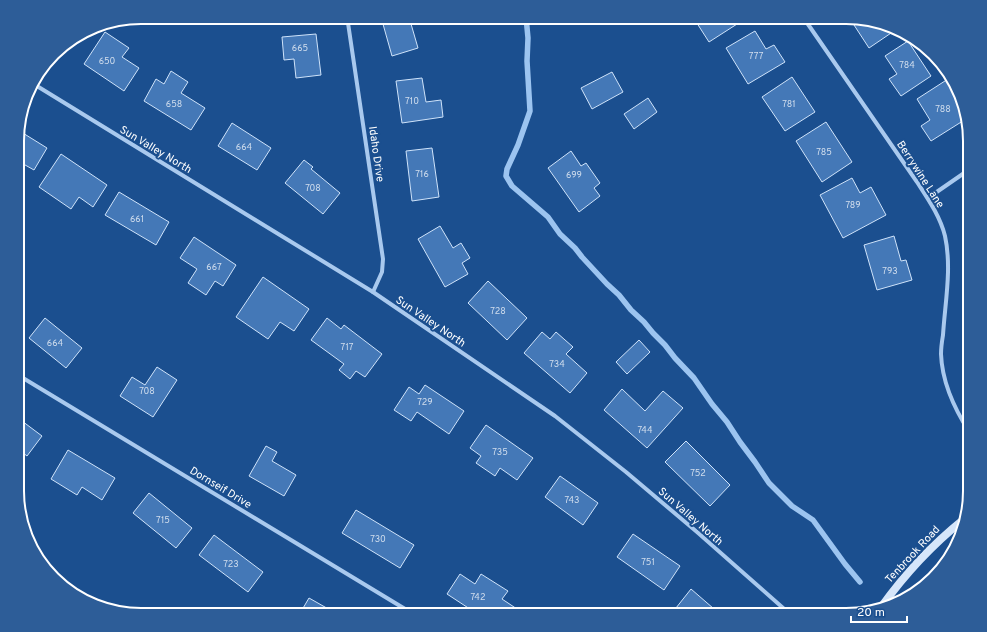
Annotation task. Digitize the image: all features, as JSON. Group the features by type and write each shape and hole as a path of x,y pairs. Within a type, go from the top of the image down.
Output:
{"street":[{"name":"Idaho Drive","path":"348,24 383,258 382,272 373,292"},
{"name":"Berrywine Lane","path":"808,24 928,198 940,221 945,235 948,272 941,354 945,381 963,421"},
{"name":"Sun Valley North","path":"37,87 373,292 555,416 674,512 782,608"},
{"path":"928,198 963,174"},
{"name":"Dornseif Drive","path":"24,379 403,608"},
{"name":"Tenbrook Road","path":"886,601 925,555 958,524"}],"building":[{"path":"383,24 411,24 418,48 392,56"},
{"path":"697,24 737,24 709,42"},
{"path":"854,25 876,28 891,33 869,48"},
{"path":"755,31 766,49 774,45 785,62 748,84 726,48"},
{"path":"105,32 129,48 122,57 139,68 124,91 84,64"},
{"path":"316,34 321,75 296,78 294,59 284,60 282,37"},
{"path":"907,42 931,76 901,96 889,79 897,74 885,56"},
{"path":"171,71 188,82 181,93 205,108 191,130 144,101 156,79 164,84"},
{"path":"612,72 623,92 592,109 581,88"},
{"path":"792,77 815,112 785,131 762,97"},
{"path":"422,78 426,102 441,100 443,117 402,123 396,81"},
{"path":"946,80 957,103 962,122 931,141 921,126 930,120 917,99"},
{"path":"648,98 657,112 634,129 624,114"},
{"path":"826,122 852,162 822,182 796,141"},
{"path":"232,123 271,148 257,170 218,146"},
{"path":"24,134 47,148 34,170 24,164"},
{"path":"432,148 439,197 412,201 406,151"},
{"path":"571,151 581,166 586,163 600,183 594,188 600,196 579,212 548,168"},
{"path":"61,154 107,185 93,207 79,197 71,209 39,187"},
{"path":"304,160 313,167 311,169 340,193 323,214 285,183"},
{"path":"852,178 860,193 871,187 886,215 843,238 820,195"},
{"path":"119,192 169,222 156,245 105,215"},
{"path":"440,226 453,248 461,243 470,258 462,263 468,274 445,287 418,239"},
{"path":"894,236 901,261 906,260 912,280 877,290 864,245"},
{"path":"194,237 236,265 223,286 215,281 206,295 188,283 197,269 180,258"},
{"path":"263,277 309,309 294,331 280,322 268,339 236,317"},
{"path":"488,281 527,318 507,340 468,303"},
{"path":"45,318 82,348 66,368 29,338"},
{"path":"327,318 341,329 344,325 382,354 365,377 356,371 350,379 339,370 344,364 311,340"},
{"path":"542,332 550,339 556,332 573,347 566,354 587,373 570,393 524,353"},
{"path":"639,340 650,352 627,374 616,362"},
{"path":"157,367 177,380 153,417 120,396 132,377 145,385"},
{"path":"425,385 464,411 449,434 417,412 411,421 394,410 409,387 419,394"},
{"path":"622,389 645,411 663,391 683,408 647,448 604,410"},
{"path":"24,422 42,436 27,456 24,454"},
{"path":"486,425 533,458 517,480 500,468 495,476 476,463 481,456 470,448"},
{"path":"686,441 730,485 710,506 665,462"},
{"path":"266,446 277,452 272,461 296,475 284,496 249,476"},
{"path":"68,450 115,478 102,500 82,487 77,495 51,479"},
{"path":"560,476 598,503 583,525 545,497"},
{"path":"149,493 192,528 176,548 133,513"},
{"path":"356,510 414,545 400,568 342,533"},
{"path":"633,534 680,566 664,590 617,557"},
{"path":"214,535 263,572 248,592 199,555"},
{"path":"460,574 475,584 481,574 508,591 502,599 516,608 468,608 447,594"},
{"path":"691,589 713,608 676,608"},
{"path":"309,598 327,608 303,608"}],"waterway":[{"path":"527,24 530,111 518,145 507,169 506,176 512,186 548,217 560,234 619,295 694,378 712,404 727,422 769,483 792,506 813,520 860,582"}]}
